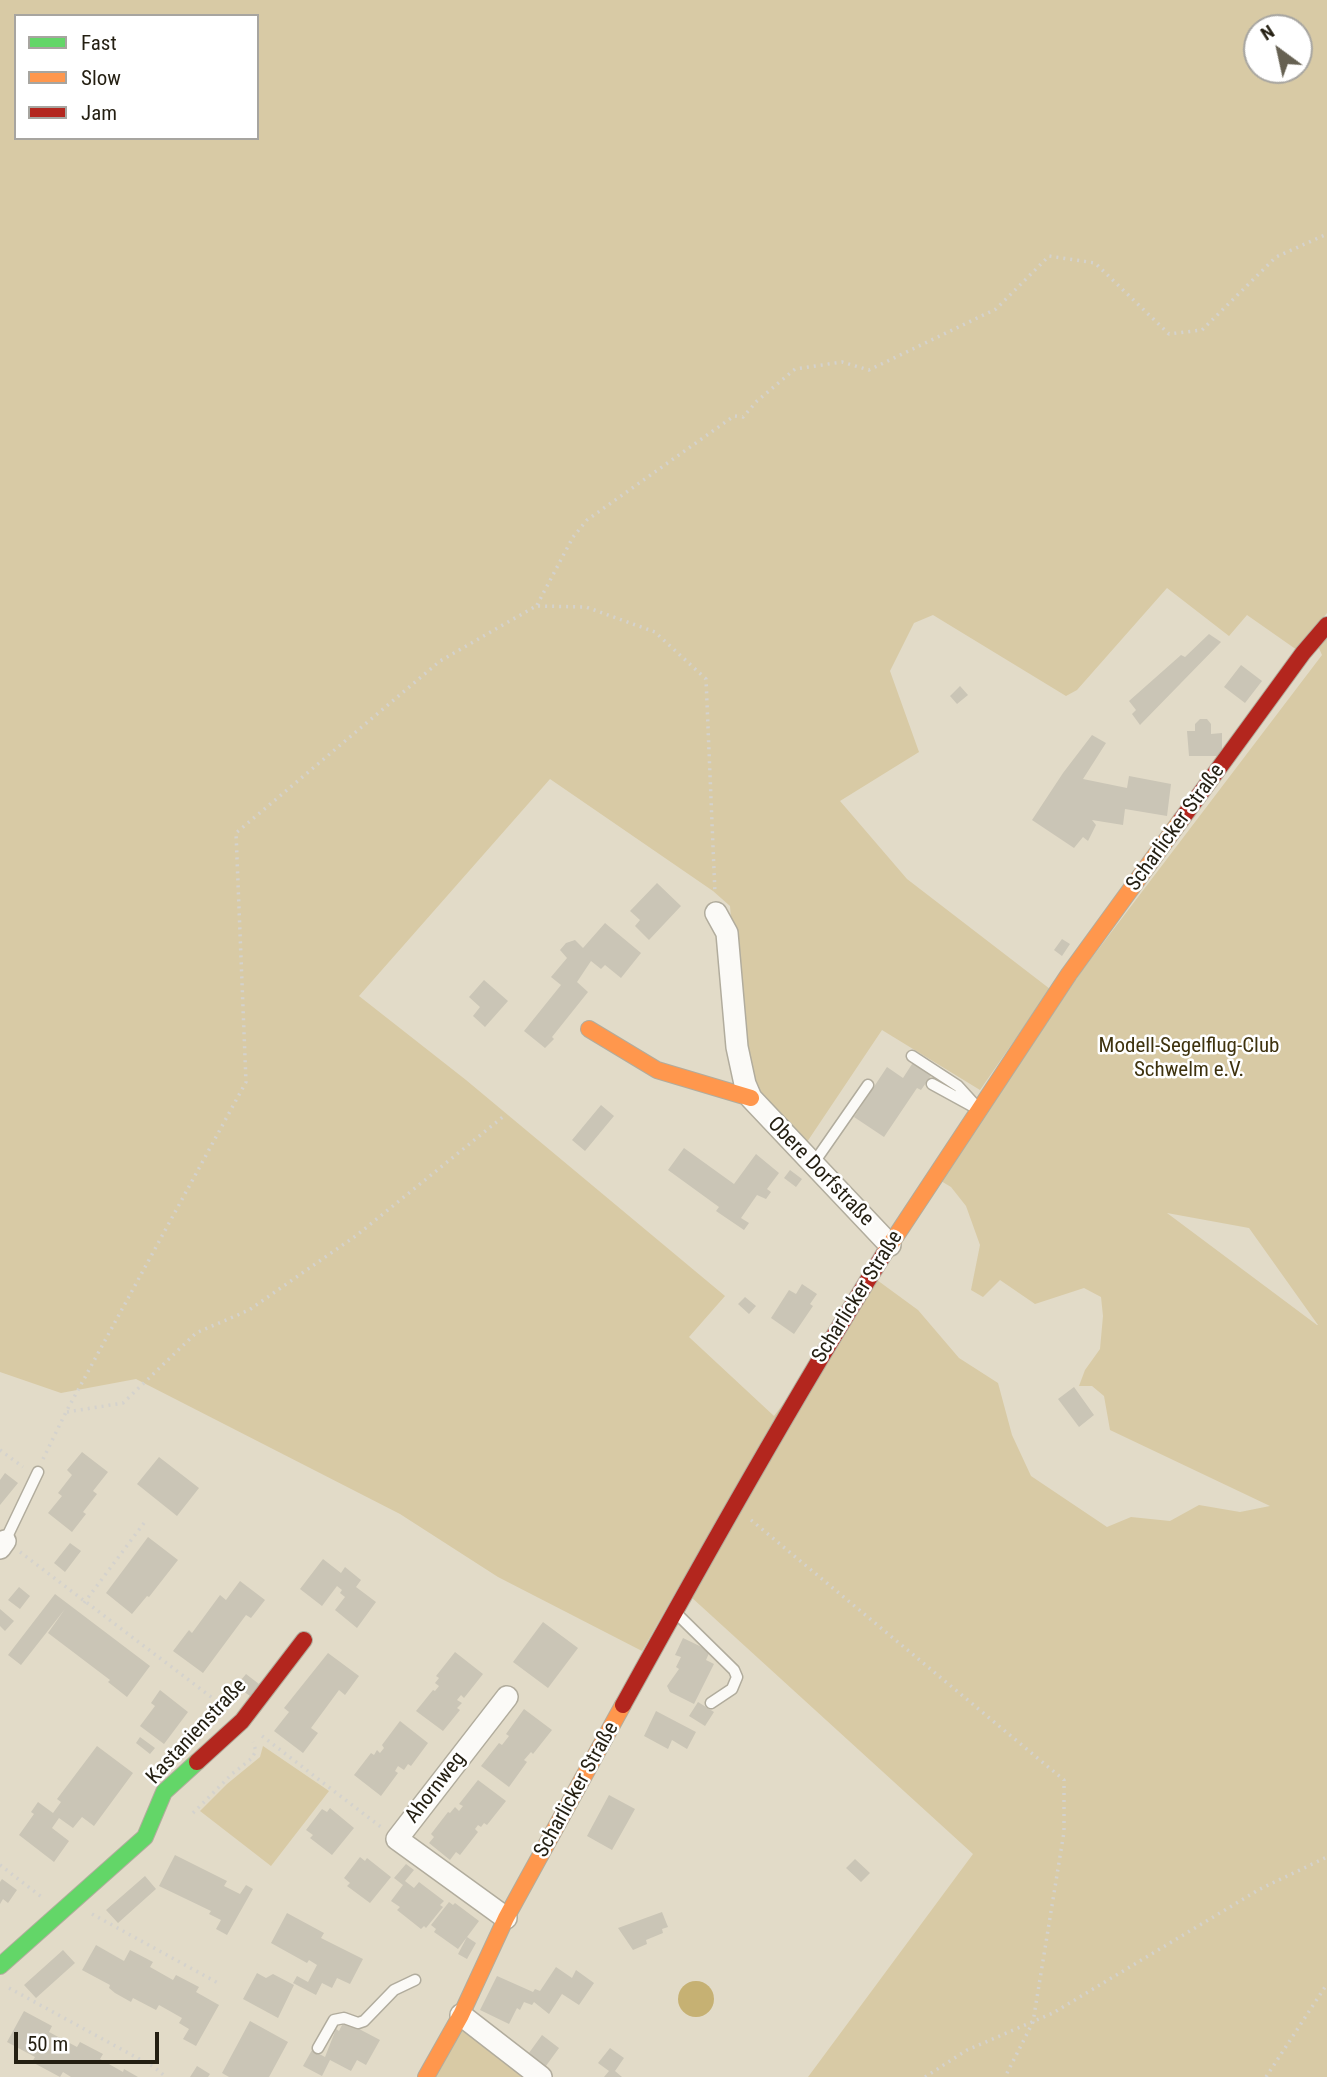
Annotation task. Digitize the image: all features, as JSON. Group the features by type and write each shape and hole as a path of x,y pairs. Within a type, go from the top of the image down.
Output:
{"street":[{"name":"Scharlicker Straße","path":"426,2077 461,2015 506,1918 733,1506 812,1370 890,1245 1069,974 1303,653 1327,625"},
{"name":"Obere Dorfstraße","path":"716,913 727,933 737,1047 751,1098 890,1245"},
{"name":"Obere Dorfstraße","path":"589,1029 657,1070 751,1098"},
{"name":"Kastanienstraße","path":"0,1966 145,1837 164,1792 242,1721 304,1640"},
{"name":"Ahornweg","path":"506,1918 397,1839 507,1697"},
{"path":"461,2015 541,2077"}],"lane":[{"path":"912,1056 958,1086 980,1110"},
{"path":"932,1084 980,1110"},
{"path":"813,1164 868,1086"},
{"path":"3,1544 37,1474"},
{"path":"675,1612 734,1670 737,1677 732,1689 711,1703"},
{"path":"318,2048 334,2020 344,2018 358,2023 364,2021 394,1990 415,1980"}],"path":[{"path":"536,606 573,537 587,520 734,415 743,417 757,401 795,369 842,362 869,370 996,309 1049,256 1094,262 1169,334 1202,330 1276,257 1327,234"},
{"path":"0,1450 37,1474 66,1412 246,1082 236,833 440,661 536,606 586,607 655,632 706,679 716,913"},
{"path":"66,1412 124,1404 196,1333 249,1310 357,1235 504,1116"},
{"path":"733,1506 1064,1780 1064,1832 1033,2022 1005,2077"},
{"path":"84,1603 144,1523"},
{"path":"3,1544 221,1704"},
{"path":"260,1735 397,1839"},
{"path":"193,1813 251,1759 256,1751 253,1737"},
{"path":"925,2077 967,2050 1053,2013 1260,1889 1327,1857"},
{"path":"0,1866 67,1907 218,1983"},
{"path":"0,1983 154,2067 166,2077"},
{"path":"1266,2077 1327,1984"}],"green space":[{"name":"Modell-Segelflug-Club Schwelm e.V.","path":"0,0 1327,0 1327,613 1297,650 1247,615 1229,636 1167,588 1077,690 1066,696 933,615 914,623 890,671 919,752 840,801 907,879 1050,989 980,1090 882,1030 805,1145 757,1095 743,1052 730,906 713,891 550,779 359,996 466,1080 725,1296 689,1337 774,1416 877,1280 918,1310 959,1358 998,1383 1012,1435 1031,1476 1107,1527 1131,1517 1170,1521 1199,1505 1240,1512 1270,1506 1110,1430 1104,1396 1092,1386 1079,1386 1085,1370 1100,1349 1103,1316 1101,1297 1084,1288 1035,1304 1000,1280 983,1297 971,1290 980,1245 966,1206 951,1187 941,1181 1081,972 1322,655 1318,646 1327,637 1327,2077 808,2077 973,1854 679,1586 642,1651 498,1577 400,1514 136,1379 61,1393 0,1372","holes":["1167,1213 1249,1228 1318,1325"]},
{"path":"263,1746 329,1791 271,1866 200,1811 260,1757"},
{"path":"460,2029 526,2077 435,2077"}],"shaded area":[{"path":"696,1981 708,1987 714,1999 708,2011 696,2017 684,2011 678,1999 684,1987"}],"building":[{"path":"1209,634 1221,642 1140,725 1132,714 1136,710 1129,701 1181,655 1185,657"},
{"path":"1241,665 1262,681 1245,703 1224,687"},
{"path":"960,686 968,695 957,704 950,696"},
{"path":"1200,719 1207,719 1211,724 1211,734 1222,733 1222,756 1189,756 1187,731 1195,731 1195,724"},
{"path":"1092,735 1106,743 1083,779 1127,788 1129,776 1171,784 1167,816 1125,809 1123,825 1092,820 1096,825 1088,841 1083,837 1074,848 1032,820"},
{"path":"657,883 681,906 649,940 635,926 640,920 630,911"},
{"path":"605,923 641,953 621,978 605,965 601,969 591,961 577,982 588,992 545,1048 524,1031 561,985 551,977 567,958 560,950 566,943 575,940 583,948"},
{"path":"1062,939 1070,944 1062,956 1054,950"},
{"path":"484,980 508,1001 485,1027 473,1016 480,1007 469,997"},
{"path":"914,1061 933,1073 921,1090 917,1088 884,1137 854,1117 887,1067 903,1078"},
{"path":"601,1105 614,1116 585,1151 572,1140"},
{"path":"684,1148 734,1184 756,1154 779,1173 767,1189 771,1192 766,1199 757,1195 741,1218 749,1223 744,1230 716,1211 719,1207 668,1170"},
{"path":"790,1170 802,1179 796,1187 784,1178"},
{"path":"802,1284 817,1294 810,1304 813,1306 794,1334 771,1318 789,1290 796,1294"},
{"path":"745,1297 756,1306 749,1314 738,1304"},
{"path":"1074,1387 1094,1415 1079,1427 1058,1399"},
{"path":"82,1452 108,1472 93,1491 97,1494 72,1532 48,1513 62,1496 58,1493 72,1475 67,1470"},
{"path":"159,1457 199,1488 177,1516 137,1484"},
{"path":"5,1473 18,1483 0,1505 0,1480"},
{"path":"148,1537 178,1560 132,1614 106,1593"},
{"path":"70,1543 81,1551 65,1572 54,1563"},
{"path":"323,1559 341,1573 345,1567 361,1580 356,1587 376,1602 357,1628 335,1610 345,1597 337,1586 322,1606 300,1589"},
{"path":"240,1581 265,1600 251,1618 246,1615 203,1673 173,1651 189,1630 192,1633 220,1595 226,1600"},
{"path":"19,1587 30,1596 20,1609 8,1600"},
{"path":"55,1594 150,1666 127,1697 108,1682 110,1680 48,1633 65,1609 21,1665 8,1655"},
{"path":"0,1609 14,1621 5,1631 0,1626"},
{"path":"543,1622 578,1648 548,1688 513,1662"},
{"path":"683,1638 710,1651 706,1660 714,1664 694,1704 670,1692 667,1686 679,1669 676,1667 681,1657 675,1655"},
{"path":"455,1652 483,1674 464,1698 461,1695 457,1700 462,1703 457,1708 460,1710 443,1731 416,1711 439,1686 435,1683 439,1678 436,1676"},
{"path":"328,1653 359,1676 345,1695 339,1690 311,1728 318,1733 303,1753 274,1731 289,1712 284,1708"},
{"path":"246,1674 259,1684 250,1696 236,1686"},
{"path":"160,1690 188,1712 164,1744 140,1726 155,1706 151,1703"},
{"path":"698,1702 714,1712 705,1726 689,1716"},
{"path":"524,1709 552,1730 533,1754 531,1752 524,1760 527,1762 509,1787 481,1766 499,1743 502,1745 509,1736 506,1734"},
{"path":"656,1711 696,1732 687,1749 672,1740 668,1749 644,1736"},
{"path":"400,1721 428,1743 411,1766 408,1764 404,1770 398,1766 395,1771 398,1773 381,1796 354,1775 371,1753 374,1755 377,1750 380,1753 384,1748 382,1745"},
{"path":"140,1737 155,1748 150,1754 136,1743"},
{"path":"97,1746 133,1773 94,1826 82,1817 73,1828 59,1818 52,1828 69,1841 54,1862 19,1835 34,1814 31,1812 38,1802 53,1813 61,1802 57,1799"},
{"path":"478,1780 506,1801 487,1825 478,1825 475,1829 478,1832 460,1855 456,1852 450,1860 429,1843 434,1837 431,1834 448,1812 455,1807 459,1811 463,1806 459,1804"},
{"path":"609,1795 635,1809 612,1850 587,1836"},
{"path":"330,1808 354,1828 332,1855 310,1838 313,1835 306,1830 322,1809 327,1812"},
{"path":"175,1855 227,1881 224,1886 240,1894 246,1885 253,1889 227,1935 216,1929 221,1920 209,1914 211,1911 159,1886"},
{"path":"360,1857 365,1861 367,1858 391,1877 370,1903 347,1886 350,1883 344,1878"},
{"path":"855,1859 870,1873 861,1882 846,1868"},
{"path":"406,1864 414,1870 405,1881 414,1888 419,1882 444,1901 440,1905 443,1907 426,1928 424,1926 421,1929 397,1910 400,1907 391,1901 403,1885 394,1878"},
{"path":"145,1876 156,1889 118,1923 106,1910"},
{"path":"2,1879 17,1890 8,1903 3,1899 0,1904 0,1882"},
{"path":"449,1902 453,1905 455,1903 479,1921 458,1949 434,1932 436,1929 431,1925"},
{"path":"662,1912 668,1927 662,1929 663,1933 646,1940 647,1944 633,1950 618,1928"},
{"path":"287,1913 324,1933 321,1938 363,1959 350,1984 337,1978 332,1988 322,1983 316,1995 293,1983 297,1976 308,1982 317,1965 309,1960 307,1963 271,1943"},
{"path":"467,1937 476,1943 467,1959 458,1954"},
{"path":"96,1945 124,1961 130,1950 153,1962 150,1967 173,1980 176,1975 199,1987 196,1992 219,2005 196,2046 183,2039 189,2029 179,2023 182,2018 159,2005 156,2010 133,1998 131,2002 115,1993 109,1988 110,1985 82,1970"},
{"path":"63,1950 75,1963 36,1998 24,1985"},
{"path":"556,1967 572,1978 576,1970 594,1983 579,2005 562,1994 549,2014 534,2002 532,2005 524,2002 520,2010 517,2008 509,2024 480,2010 497,1976 533,1992 535,1989 540,1991"},
{"path":"257,1973 266,1978 273,1974 294,1985 278,2018 243,1999"},
{"path":"24,2011 52,2026 49,2032 77,2047 80,2042 103,2054 100,2059 138,2077 71,2077 63,2072 60,2077 32,2062 35,2057 7,2042"},
{"path":"250,2021 288,2042 269,2077 229,2077 222,2073"},
{"path":"344,2021 380,2040 366,2065 357,2060 351,2071 330,2060 322,2076 303,2066 312,2050 325,2057 336,2029 339,2031"},
{"path":"542,2035 559,2048 543,2070 526,2057"},
{"path":"610,2048 624,2058 615,2071 622,2077 604,2077 609,2071 598,2063"},
{"path":"197,2066 210,2074 208,2077 190,2077"}],"traffic: fast":[{"path":"0,1966 145,1837 164,1792 197,1762"}],"traffic: slow":[{"path":"884,1254 1069,974 1181,820"},
{"path":"589,1029 657,1070 751,1098"},
{"path":"426,2077 461,2015 506,1918 623,1705"}],"traffic: jam":[{"path":"1181,820 1303,653 1327,625"},
{"path":"623,1705 750,1478 884,1254"},
{"path":"197,1762 242,1721 304,1640"}]}
